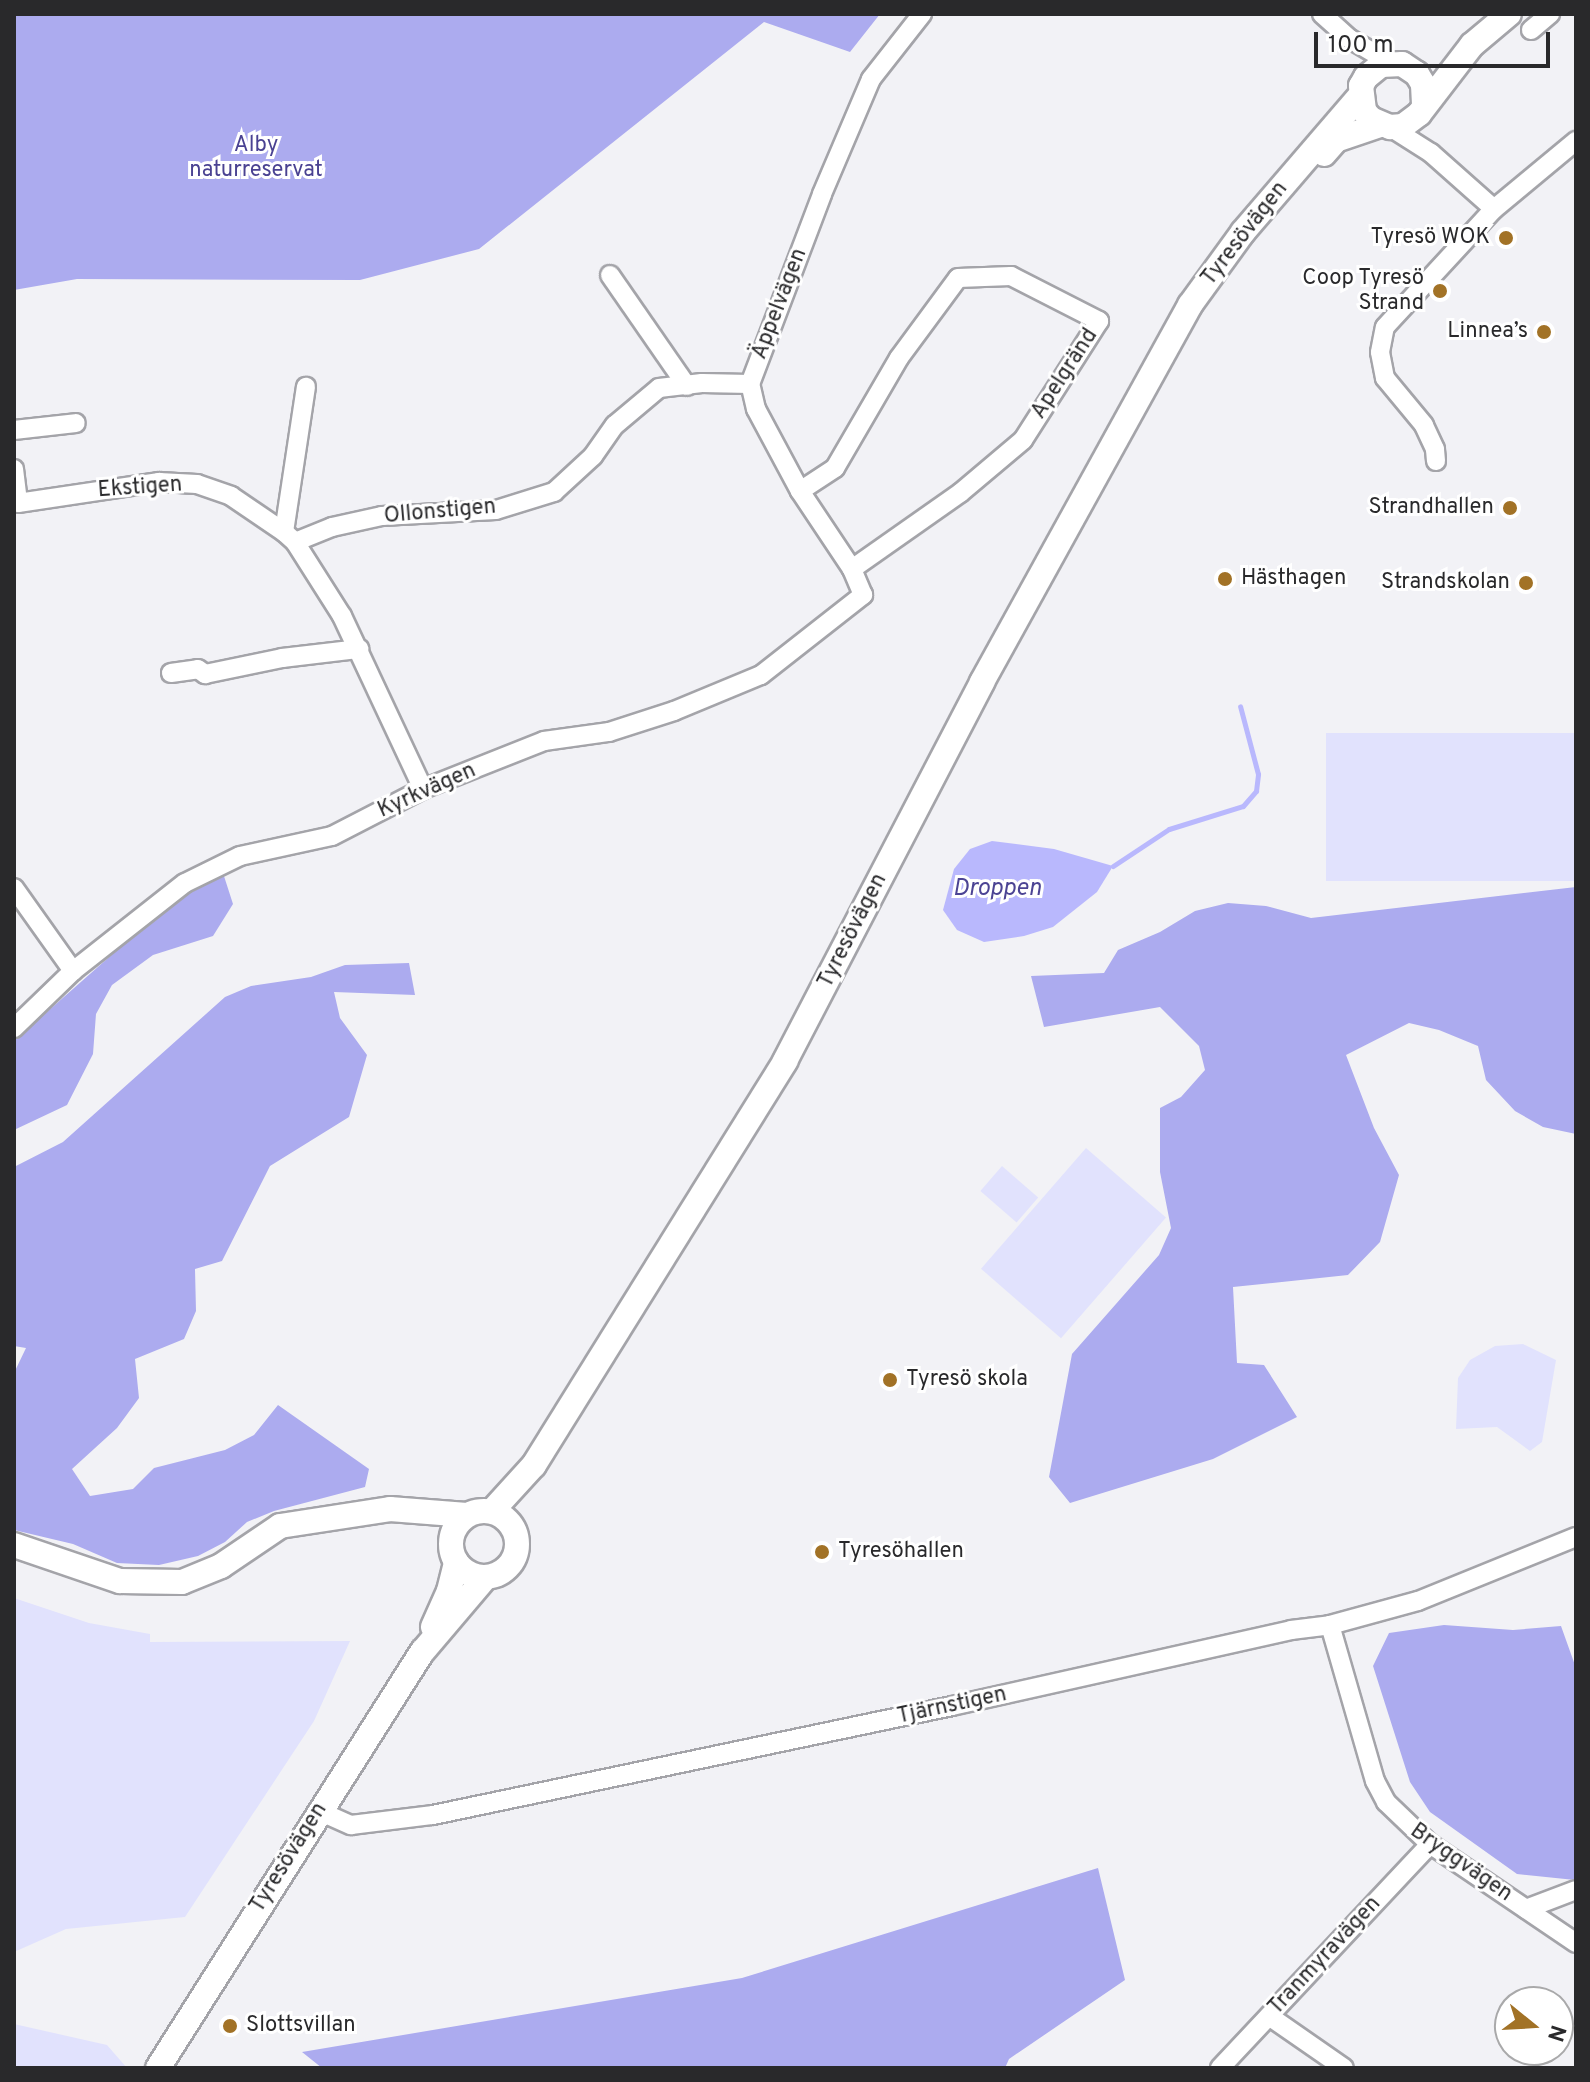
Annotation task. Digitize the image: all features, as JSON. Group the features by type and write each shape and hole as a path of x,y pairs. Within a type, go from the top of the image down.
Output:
{"main road":[{"name":"Tyresövägen","path":"1145,383 1253,238 1336,140 1385,126 1403,126 1421,109 1472,45 1509,14"},
{"name":"Tyresövägen","path":"492,1511 534,1465 785,1061 982,682 1190,305 1243,232 1363,87 1372,69 1400,65 1472,45"},
{"path":"1400,65 1423,84 1421,109"},
{"path":"1363,87 1364,111 1385,126"},
{"name":"Tyresövägen","path":"158,2068 423,1651 485,1578 505,1571 512,1562 517,1545 514,1528 534,1465"},
{"path":"14,1545 120,1581 182,1582 221,1566 280,1526 390,1509 467,1515 492,1511 502,1515 514,1528"},
{"path":"390,1509 443,1539 466,1572 485,1578"},
{"name":"Tyresövägen","path":"423,1651 449,1591 454,1529 467,1515"}],"street":[{"name":"Äppelvägen","path":"863,595 852,569 800,491 756,409 750,384 822,194 871,79 922,14"},
{"path":"1322,14 1350,39 1400,65"},
{"path":"1531,30 1550,14"},
{"path":"1350,39 1363,87"},
{"path":"1421,109 1431,153"},
{"path":"1385,126 1431,153 1494,209"},
{"path":"1436,461 1435,449 1424,425 1385,378 1381,363 1382,339 1389,320 1494,209 1576,141"},
{"path":"610,275 687,386"},
{"name":"Apelgränd","path":"800,491 835,468 899,358 958,278 1011,276 1099,321 1023,440 960,493 852,569"},
{"name":"Ollonstigen","path":"289,537 382,516 496,510 554,492 593,456 615,425 659,388 750,384"},
{"path":"289,537 306,387"},
{"path":"14,430 76,423"},
{"name":"Ekstigen","path":"14,469 18,503 159,482 197,484 231,496 289,537 359,649 423,789"},
{"name":"Kyrkvägen","path":"14,1028 73,971 185,883 240,856 332,836 423,789 544,741 609,732 674,711 761,675 863,595"},
{"path":"171,673 198,669 205,674 282,658 359,649"},
{"path":"14,888 73,971"},
{"name":"Tjärnstigen","path":"319,1811 351,1825 433,1815 952,1706 1291,1630 1330,1625 1418,1601 1576,1537"},
{"name":"Bryggvägen","path":"1330,1625 1375,1781 1399,1818 1430,1844 1576,1943"},
{"name":"Tranmyravägen","path":"1220,2068 1430,1844"},
{"path":"1526,1909 1576,1890"},
{"path":"1269,2016 1344,2068"}],"shaded area":[{"path":"1326,733 1576,733 1576,881 1326,881"},
{"path":"1086,1148 1166,1218 1061,1338 981,1269"},
{"path":"1002,1166 1038,1197 1017,1222 980,1191"},
{"path":"1523,1344 1556,1360 1542,1442 1530,1451 1497,1427 1456,1429 1458,1378 1470,1360 1495,1346"},
{"path":"14,1598 89,1623 150,1634 150,1642 350,1641 314,1721 185,1917 66,1929 14,1952"},
{"path":"14,2024 107,2045 127,2068 14,2068"}],"green space":[{"name":"Alby naturreservat","path":"14,14 880,14 850,52 764,22 479,249 360,280 77,279 14,290"},
{"path":"223,873 233,904 213,936 153,955 112,985 96,1014 93,1054 67,1105 14,1130 14,1041 184,891"},
{"path":"1576,887 1576,1134 1543,1127 1515,1111 1486,1080 1478,1046 1439,1030 1409,1023 1346,1055 1374,1128 1399,1175 1380,1242 1348,1275 1233,1287 1237,1363 1264,1365 1297,1417 1213,1459 1070,1503 1049,1477 1072,1354 1159,1255 1171,1228 1160,1172 1160,1108 1181,1097 1205,1070 1199,1046 1160,1007 1044,1027 1031,976 1104,973 1118,950 1160,932 1195,911 1228,903 1266,906 1311,918"},
{"path":"409,963 415,995 334,992 340,1018 367,1055 349,1117 270,1166 222,1261 195,1269 196,1311 184,1339 135,1359 139,1398 117,1428 72,1469 90,1496 133,1489 154,1468 225,1450 254,1435 278,1405 369,1469 365,1487 274,1511 247,1522 225,1542 198,1556 159,1565 117,1563 73,1544 14,1530 14,1373 26,1348 14,1346 14,1167 63,1142 225,997 251,986 311,977 345,965"},
{"path":"1444,1625 1513,1630 1561,1626 1576,1668 1575,1880 1517,1874 1430,1812 1410,1782 1373,1666 1389,1633"},
{"path":"1098,1868 1125,1980 1009,2059 1005,2068 322,2068 302,2052 742,1978"}],"water":[{"name":"Droppen","path":"992,841 1054,849 1113,866 1097,892 1053,927 1024,936 984,942 957,930 943,910 954,869 970,849"}],"waterway":[{"path":"1113,866 1169,829 1243,806 1256,791 1258,774 1240,706"}],"place":[{"name":"Tyresö WOK","path":"1506,238"},
{"name":"Coop Tyresö Strand","path":"1440,291"},
{"name":"Linnea’s","path":"1544,332"},
{"name":"Strandhallen","path":"1510,508"},
{"name":"Hästhagen","path":"1225,579"},
{"name":"Strandskolan","path":"1526,583"},
{"name":"Tyresö skola","path":"890,1380"},
{"name":"Tyresöhallen","path":"822,1552"},
{"name":"Slottsvillan","path":"230,2026"}]}
